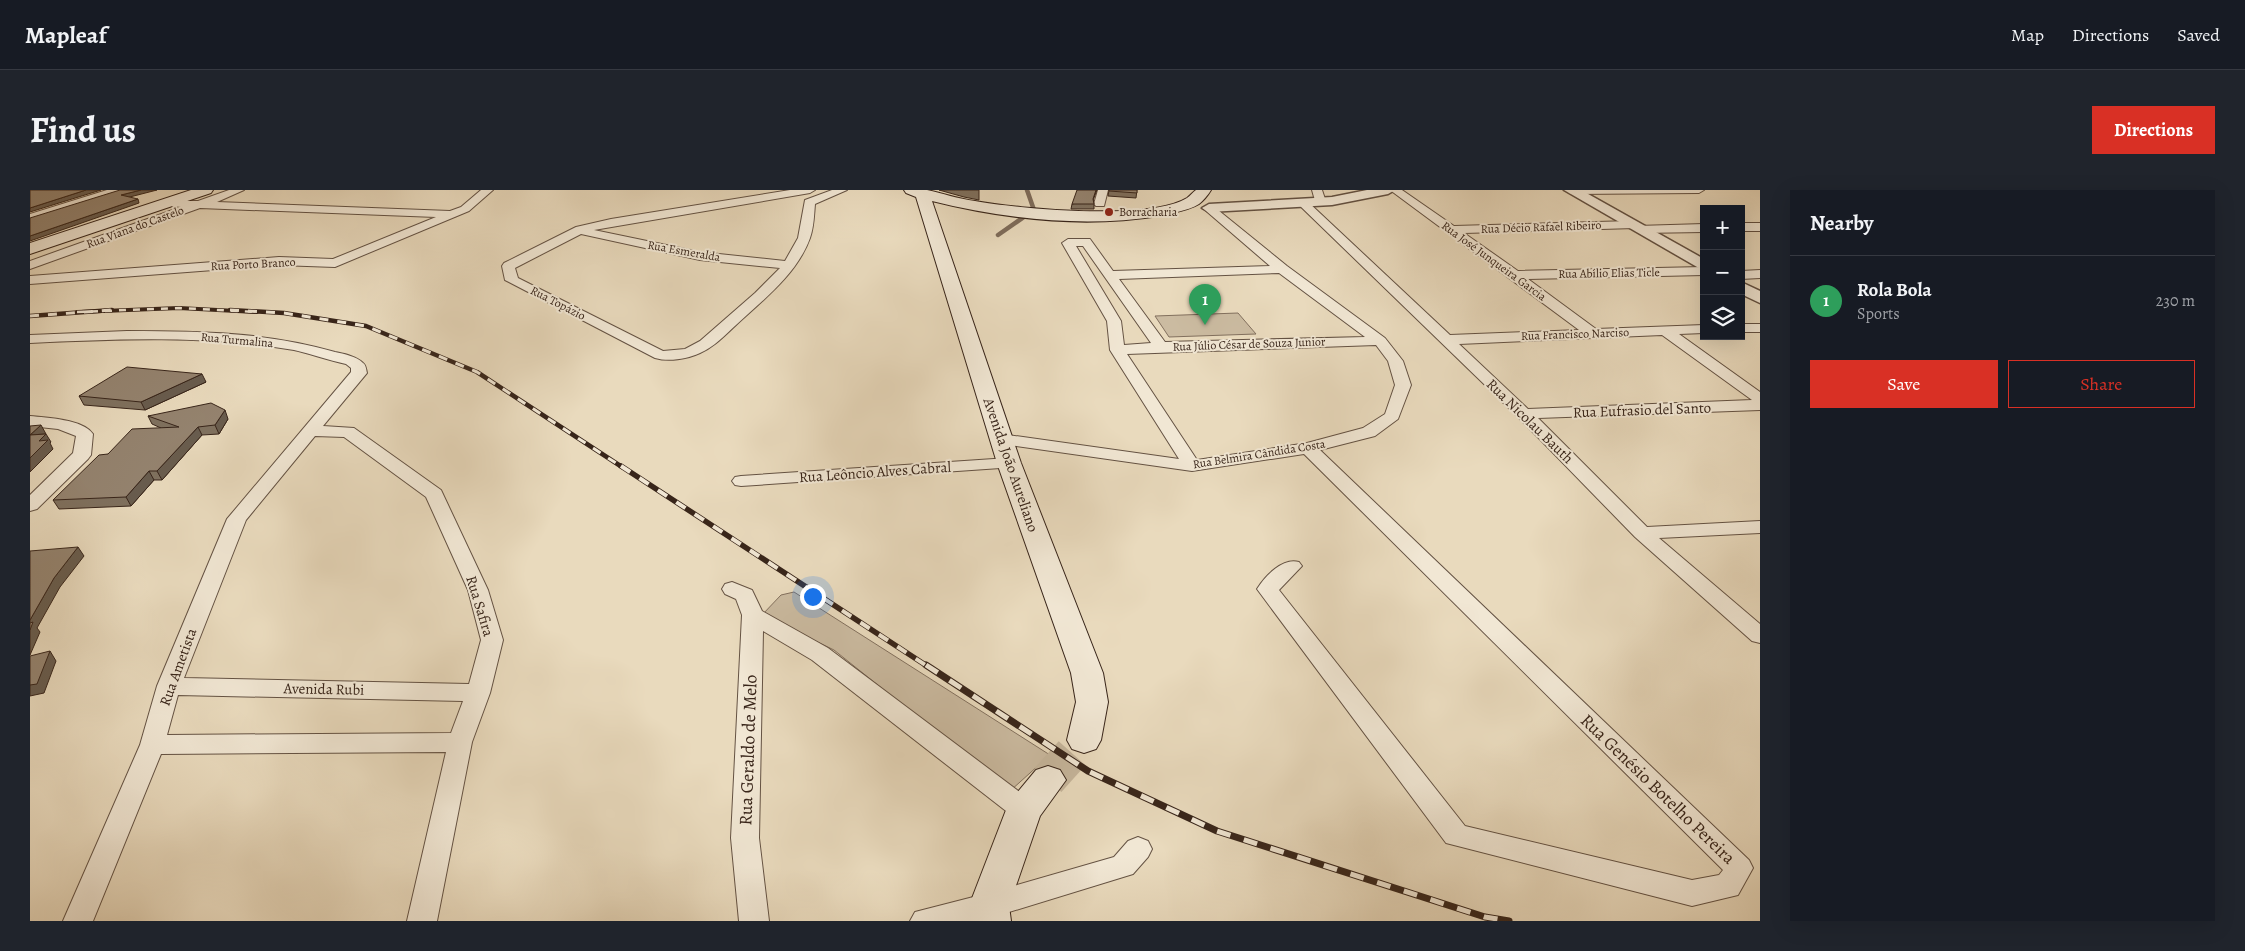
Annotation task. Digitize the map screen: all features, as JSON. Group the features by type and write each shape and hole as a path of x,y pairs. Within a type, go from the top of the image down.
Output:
{"main road":[{"path":"1177,208 1200,196 1204,190"},
{"path":"919,192 1012,211 1069,215 1140,214 1177,208 1209,208"},
{"name":"Avenida João Aureliano","path":"919,192 1009,463 1087,673 1092,702 1084,740"},
{"path":"30,249 167,204 190,201 209,195"},
{"path":"990,914 1024,810 1048,780"}],"street":[{"path":"30,218 118,190"},
{"path":"209,195 239,190"},
{"name":"Rua Porto Branco","path":"30,280 280,261 335,263 460,212 488,190"},
{"path":"810,196 842,190"},
{"path":"1100,204 1103,190"},
{"path":"1209,208 1303,203 1318,196 1388,190"},
{"name":"Rua José Junqueira Garcia","path":"1395,190 1515,275 1592,333"},
{"path":"1572,191 1699,190"},
{"path":"1572,191 1700,264"},
{"name":"Rua Topázio","path":"793,194 810,196 810,216 802,246 789,265 765,292 701,348 679,355 660,355 512,280 508,266 580,230 611,222 793,194"},
{"path":"209,195 295,206"},
{"path":"190,201 238,207 295,206 460,212"},
{"name":"Rua Viana do Castelo","path":"30,265 190,201"},
{"path":"238,207 249,201"},
{"name":"Rua Nicolau Bauth","path":"1303,203 1524,414 1642,533 1760,636"},
{"name":"Rua Belmira Cândida Costa","path":"1001,439 1192,466 1308,448 1369,432 1392,416 1403,385 1395,361 1380,341 1282,269 1209,208"},
{"path":"1745,227 1760,227"},
{"name":"Rua Décio Rafael Ribeiro","path":"1450,230 1700,228"},
{"name":"Rua Esmeralda","path":"580,230 700,256 789,265"},
{"path":"1161,347 1086,242 1068,243 1114,320 1118,350 1192,466"},
{"path":"1109,275 1282,269"},
{"name":"Rua Abílio Elias Ticle","path":"1515,275 1700,271"},
{"path":"1745,275 1760,274"},
{"path":"1745,290 1760,298"},
{"path":"1745,328 1760,328"},
{"name":"Rua Francisco Narciso","path":"1446,340 1700,329"},
{"path":"1664,330 1760,398"},
{"name":"Rua Turmalina","path":"30,339 128,335 209,336 290,345 351,361 358,366 359,373 310,431"},
{"name":"Rua Júlio César de Souza Junior","path":"1118,350 1161,347 1380,341"},
{"name":"Rua Eufrasio del Santo","path":"1524,414 1760,406"},
{"path":"30,421 60,424 85,434 82,455 30,505"},
{"name":"Rua Ametista","path":"78,921 152,745 169,686 237,519 310,431"},
{"name":"Rua Safira","path":"310,431 348,432 434,494 478,590 492,640 478,693 460,742 422,921"},
{"name":"Rua Genésio Botelho Pereira","path":"1292,566 1266,589 1456,834 1692,893 1728,886 1739,868 1308,448"},
{"name":"Rua Leôncio Alves Cabral","path":"741,481 1009,463"},
{"path":"1642,533 1760,526"},
{"name":"Rua Geraldo de Melo","path":"732,589 745,595 752,615 745,838 754,921"},
{"path":"752,615 820,654 1024,810"},
{"name":"Avenida Rubi","path":"169,686 478,693"},
{"path":"152,745 460,742"},
{"path":"925,921 990,914 1123,866 1138,850"}],"shaded area":[{"path":"1238,313 1256,334 1169,337 1155,316"},
{"path":"794,592 1050,755 1010,791 834,650 762,615 781,595"}],"building":[{"path":"30,190 86,190 30,208"},
{"path":"120,190 141,190 121,195 138,199 30,236 30,218"},
{"path":"1077,190 1096,190 1093,199 1094,204 1072,204"},
{"path":"1137,190 1137,193 1109,191"},
{"path":"127,367 202,374 141,402 79,396"},
{"path":"211,403 225,410 215,425 198,427 157,471 149,471 126,497 53,500 99,455 108,454 132,429 179,427 148,416"},
{"path":"41,425 30,435 30,426"},
{"path":"46,434 39,441 48,440 30,458 30,435"},
{"path":"78,547 54,578 30,620 30,551"},
{"path":"50,651 37,684 30,685 30,656"}],"waterway":[{"path":"998,235 1034,210 1027,190"}],"tunnel":[{"path":"1048,780 1084,740"}],"railway":[{"path":"94,311 179,308 257,312"},
{"path":"94,311 112,310"},
{"path":"230,310 284,313 366,326 477,372 622,467"},
{"path":"30,316 94,311"},
{"path":"77,312 94,311"},
{"path":"621,466 927,666"},
{"path":"926,665 1088,771 1217,831 1485,917 1509,921"}],"place":[{"name":"Borracharia","path":"1109,212"},
{"name":"Rola Bola","path":"1205,325"}]}
